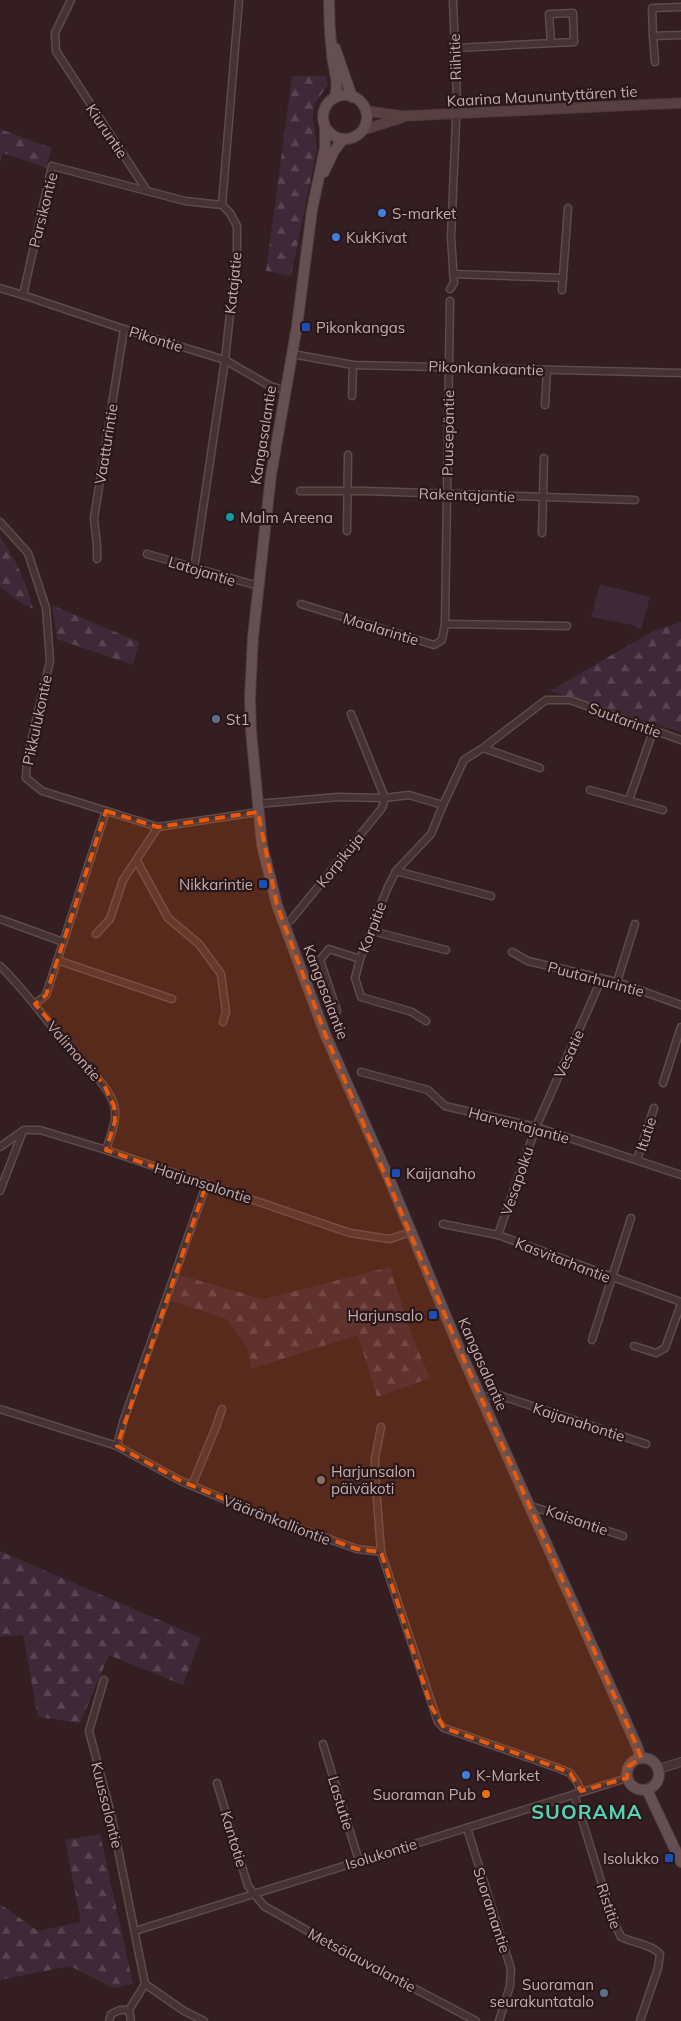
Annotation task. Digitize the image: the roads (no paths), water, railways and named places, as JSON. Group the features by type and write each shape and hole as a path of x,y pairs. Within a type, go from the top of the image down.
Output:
{"main road":[{"path":"329,0 333,64 338,82 335,97"},
{"path":"330,36 352,97"},
{"path":"344,95 352,97 359,101 366,111 367,119 363,130 354,137 343,139 332,135 325,128 323,120 324,111 328,103 335,97 344,95"},
{"name":"Kaarina Maununtyttären tie","path":"366,111 404,116 681,103"},
{"name":"Kaarina Maununtyttären tie","path":"363,130 404,116"},
{"name":"Kangasalantie","path":"325,128 325,148 312,210 292,354 271,475 251,658 252,755 262,845 271,883 288,938 326,1036 442,1310 641,1758"},
{"name":"Kangasalantie","path":"319,182 334,151 343,139"},
{"path":"641,1758 653,1761 659,1769 656,1785 647,1790 637,1790 632,1787 627,1778 628,1767 641,1758"},
{"path":"647,1790 681,1862"}],"street":[{"name":"Kiuruntie","path":"71,0 55,33 56,51 147,192"},
{"path":"147,192 185,201 222,205 239,0"},
{"name":"Riihitie","path":"453,0 457,99 455,114"},
{"path":"655,62 652,8 681,7"},
{"path":"456,48 574,42 573,13 549,14 551,43"},
{"path":"654,36 681,35"},
{"path":"450,289 454,283 451,237 455,114"},
{"name":"Parsikontie","path":"24,295 52,166 147,192"},
{"name":"Katajatie","path":"194,569 225,360 238,250 237,226 230,213 222,205"},
{"path":"562,290 568,208"},
{"path":"453,274 563,278"},
{"path":"0,289 24,295"},
{"name":"Pikontie","path":"24,295 124,329 225,360 270,386 285,390"},
{"name":"Puusepäntie","path":"445,624 450,301"},
{"name":"Vaatturintie","path":"97,559 98,540 94,530 94,518 124,329"},
{"name":"Pikonkankaantie","path":"292,354 352,365 681,373"},
{"path":"352,365 352,396"},
{"path":"546,406 547,370"},
{"path":"347,531 348,455"},
{"path":"542,534 544,458"},
{"name":"Rakentajantie","path":"300,491 635,500"},
{"name":"Pikkulukontie","path":"0,522 28,553 46,608 50,661 27,759 26,778 42,791 158,827 258,808"},
{"name":"Latojantie","path":"147,554 258,586"},
{"name":"Maalarintie","path":"301,604 434,645 442,640 445,624"},
{"path":"445,624 567,626"},
{"name":"Korpitie","path":"426,1021 412,1012 361,997 355,978 360,959 387,889 396,871 431,834 464,760 483,748 546,700 570,700"},
{"name":"Suutarintie","path":"570,700 681,740"},
{"path":"351,714 385,798"},
{"path":"630,800 653,731"},
{"path":"483,748 540,768"},
{"path":"590,790 663,810"},
{"path":"258,808 338,797 385,798 409,795 443,805"},
{"name":"Korpikuja","path":"291,920 379,812 385,798"},
{"path":"35,1004 46,995 106,811"},
{"path":"96,934 110,919 123,880 158,827"},
{"path":"137,861 168,918 199,944 221,974 226,1012 223,1022"},
{"path":"396,871 491,896"},
{"path":"0,919 63,942"},
{"path":"617,982 635,924"},
{"path":"372,931 446,950"},
{"path":"336,1011 320,960 329,949 360,959"},
{"name":"Puutarhurintie","path":"512,952 528,961 601,980 617,982 681,1005"},
{"path":"57,960 172,999"},
{"name":"Valimontie","path":"0,966 35,1004 70,1050 104,1086 114,1106 115,1121 106,1150"},
{"name":"Vesatie","path":"536,1127 601,980"},
{"path":"663,1082 681,1027"},
{"name":"Harventajantie","path":"361,1072 428,1090 446,1106 536,1127 681,1175"},
{"name":"Itutie","path":"637,1160 654,1108"},
{"name":"Vesapolku","path":"498,1236 536,1127"},
{"path":"0,1147 24,1130"},
{"path":"0,1191 24,1130"},
{"name":"Harjunsalontie","path":"24,1130 40,1130 106,1150 350,1233 390,1239 410,1232"},
{"path":"117,1446 123,1422 206,1185"},
{"path":"592,1340 631,1218"},
{"name":"Kasvitarhantie","path":"442,1224 498,1236 681,1303"},
{"path":"634,1346 656,1353 664,1348 681,1303"},
{"name":"Kaijanahontie","path":"482,1398 496,1394 646,1444"},
{"name":"Vääränkalliontie","path":"0,1408 117,1446 192,1486 264,1516 357,1549 381,1552"},
{"path":"192,1486 222,1409"},
{"path":"381,1427 374,1473 381,1552 438,1722 444,1728 570,1773 577,1782 581,1792"},
{"name":"Kaisantie","path":"530,1506 623,1536"},
{"name":"Kuussalontie","path":"104,1680 88,1731 111,1814 145,1984"},
{"name":"Lastutie","path":"324,1744 360,1861"},
{"path":"659,1769 681,1762"},
{"name":"Isolukontie","path":"135,1931 627,1778"},
{"name":"Kantotie","path":"217,1783 252,1894"},
{"name":"Ristitie","path":"574,1794 620,1937 634,1944 652,1948 660,1954 658,1968 640,2021"},
{"name":"Suoramantie","path":"466,1828 511,1969 510,1986 499,2021"},
{"name":"Metsälauvalantie","path":"252,1894 264,1906 343,1951 476,2021"},
{"path":"131,2021 128,2010 145,1984 204,2021"},
{"path":"109,2021 111,2014 120,2010 128,2010"}],"place":[{"name":"S-market","path":"382,213"},
{"name":"KukKivat","path":"336,237"},
{"name":"Pikonkangas","path":"306,327"},
{"name":"Malm Areena","path":"230,517"},
{"name":"St1","path":"216,719"},
{"name":"Nikkarintie","path":"263,884"},
{"name":"Kaijanaho","path":"396,1173"},
{"name":"Harjunsalo","path":"433,1315"},
{"name":"Harjunsalon päiväkoti","path":"321,1480"},
{"name":"K-Market","path":"466,1775"},
{"name":"Suoraman Pub","path":"486,1794"},
{"name":"Isolukko","path":"669,1858"},
{"name":"Suoraman seurakuntatalo","path":"604,1993"}],"district":[{"name":"SUORAMA","path":"587,1811"}]}
